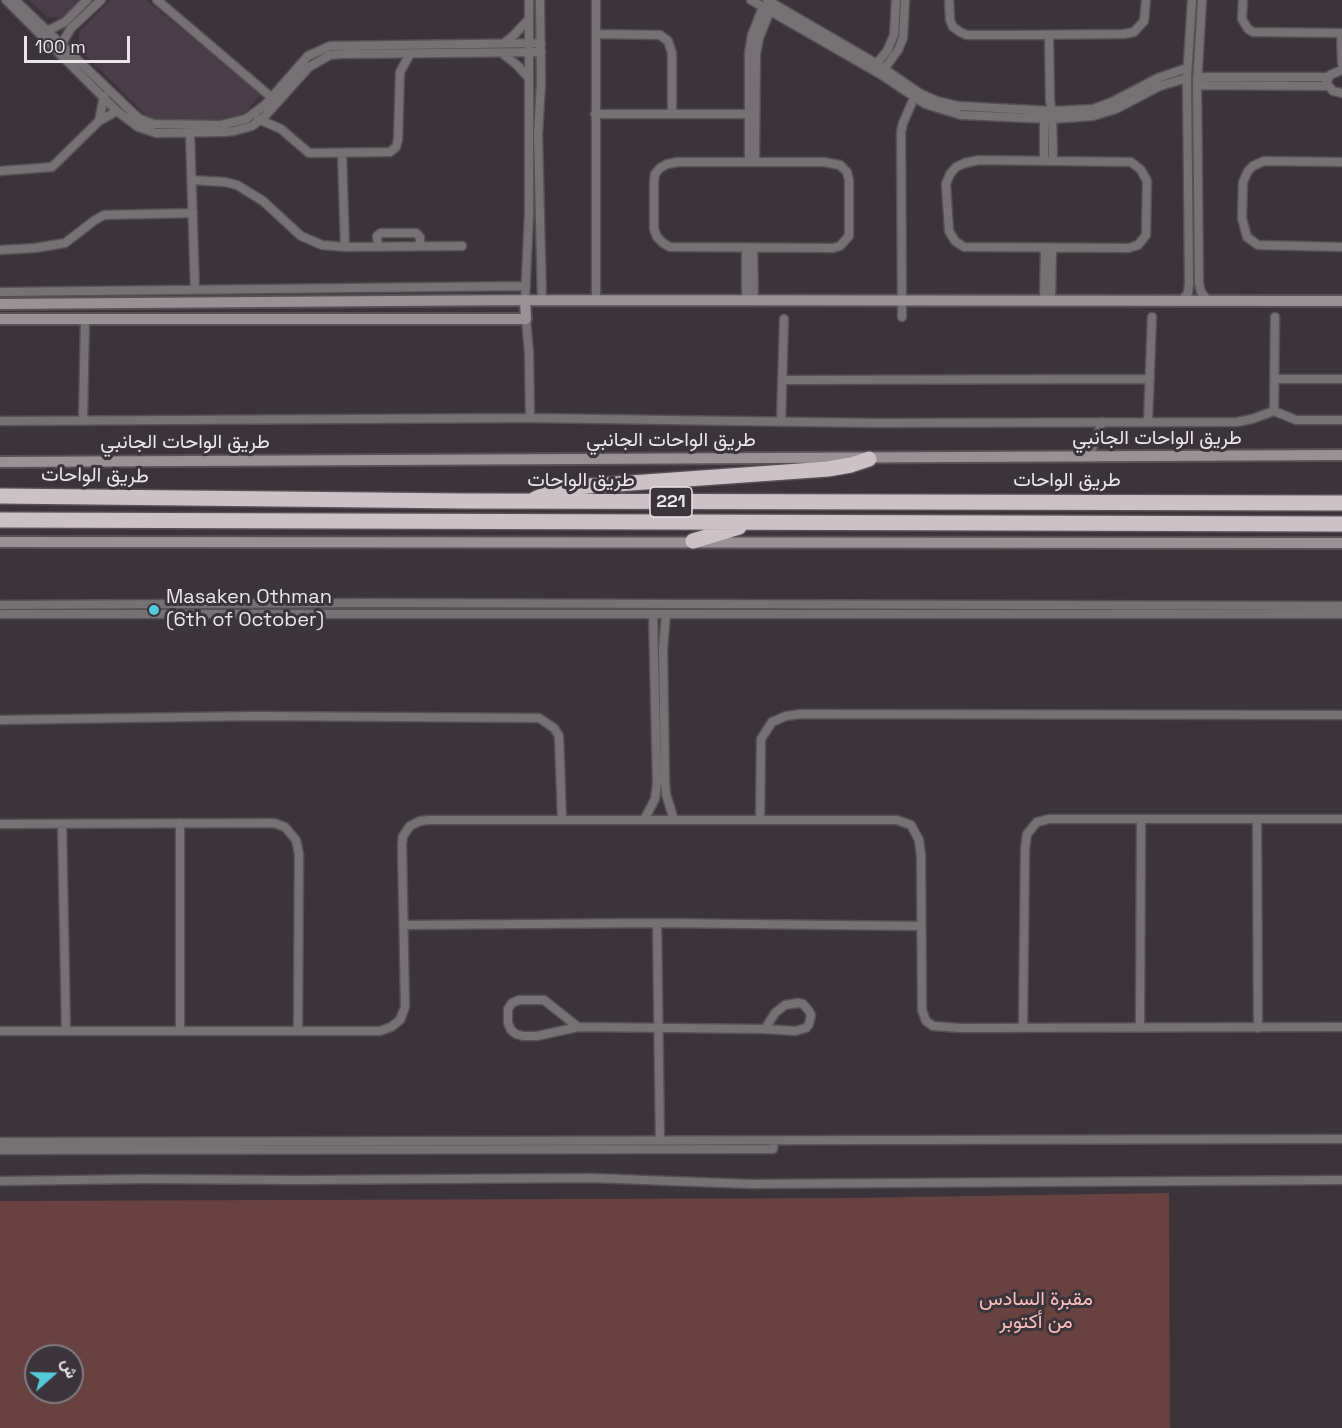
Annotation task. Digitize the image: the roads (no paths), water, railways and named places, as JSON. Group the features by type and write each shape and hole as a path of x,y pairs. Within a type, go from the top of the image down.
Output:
{"highway":[{"path":"531,501 561,488 828,469 870,459"},
{"path":"0,485 56,495"},
{"name":"طريق الواحات","path":"0,496 56,495 264,500 1342,503"},
{"path":"264,500 260,506 260,513 265,522"},
{"name":"طريق الواحات","path":"0,520 1342,524"},
{"path":"693,541 756,522"}],"street":[{"path":"6,0 60,47 106,94 140,119 154,124 230,124 257,118 281,129"},
{"path":"15,0 44,32"},
{"path":"44,32 65,22 87,0"},
{"path":"60,47 70,28 100,0"},
{"path":"157,0 271,97"},
{"path":"529,0 529,214 525,300 530,353 530,418"},
{"path":"540,0 538,135 542,301"},
{"path":"596,0 596,300"},
{"path":"751,0 766,6 921,94 948,104 1048,115"},
{"path":"896,0 901,24"},
{"path":"878,69 901,24 905,0"},
{"path":"950,0 950,20 953,27 968,35 1124,34 1134,32 1144,21 1146,0"},
{"path":"1182,300 1188,293 1190,283 1192,115 1197,81 1192,0"},
{"path":"1202,0 1187,73 1192,115 1199,283 1207,300"},
{"path":"1243,0 1242,19 1252,32 1341,33 1342,63"},
{"path":"752,162 750,42 766,6"},
{"path":"106,94 117,111 132,123 150,132 190,134 234,131 257,118 309,67 324,57 389,49 410,54 502,48 529,20"},
{"path":"596,34 660,34 668,41 672,53 672,114"},
{"path":"1049,35 1049,161"},
{"path":"267,108 271,97 302,61 315,51 339,45 389,49 541,48"},
{"path":"502,48 528,77"},
{"path":"267,108 281,129 309,153 386,153 396,147 398,140 400,72 389,49"},
{"path":"400,72 410,54"},
{"path":"878,69 914,98 937,109 961,115 1048,115 1083,110 1103,106 1149,82 1187,73"},
{"path":"752,70 749,114 752,162"},
{"path":"1328,82 1335,71 1342,70"},
{"path":"1197,81 1328,82"},
{"path":"1328,82 1333,91 1342,93"},
{"path":"99,121 106,94"},
{"path":"902,317 901,132 914,98"},
{"path":"0,171 52,167 99,121 117,111"},
{"path":"595,114 749,114"},
{"path":"190,134 195,291"},
{"path":"342,154 345,247"},
{"path":"979,160 1131,162 1137,165 1147,181 1148,199 1146,235 1138,245 1129,248 1049,248 968,247 951,237 947,226 946,188 947,179 952,170 979,160"},
{"path":"1342,162 1264,161 1257,163 1245,176 1242,211 1244,231 1247,237 1258,245 1342,247"},
{"path":"752,162 825,162 840,165 847,172 850,228 845,242 833,248 750,248 678,248 663,243 657,237 654,229 655,174 667,164 752,162"},
{"path":"192,180 237,185 263,201 301,236 322,245 345,247 462,246"},
{"path":"0,249 35,248 65,243 104,215 193,213"},
{"path":"378,247 377,236 381,233 416,232 420,237 420,246"},
{"path":"750,248 750,300"},
{"path":"1047,300 1049,248"},
{"path":"0,291 195,291 526,286"},
{"path":"50,291 50,304"},
{"path":"0,304 525,300 1342,301"},
{"path":"1148,421 1152,317"},
{"path":"1274,411 1275,317"},
{"path":"83,421 85,318"},
{"path":"0,319 526,319"},
{"path":"781,422 784,319"},
{"path":"782,380 1150,379"},
{"path":"1275,379 1342,379"},
{"path":"0,421 530,418 781,422 1237,422 1258,418 1274,411 1296,420 1342,420"},
{"path":"1089,457 1102,422"},
{"name":"طريق الواحات الجانبي","path":"0,462 1342,455"},
{"path":"0,542 1342,543"},
{"path":"364,615 365,603"},
{"path":"0,614 15,609 365,603 1093,604 1326,610 1342,614"},
{"path":"515,604 515,614"},
{"path":"1093,604 1093,615"},
{"path":"0,605 15,609 364,615 1093,615 1326,610 1342,606"},
{"path":"644,820 655,799 657,783 653,614"},
{"path":"666,614 663,648 665,782 674,820"},
{"path":"760,820 761,739 772,722 786,716 801,714 1342,714"},
{"path":"0,720 248,716 539,718 554,728 559,736 562,820"},
{"path":"1023,1028 1025,849 1027,834 1037,822 1049,819 1342,819"},
{"path":"1140,1028 1141,819"},
{"path":"1257,819 1258,1028"},
{"path":"0,1031 380,1031 391,1027 400,1020 405,1007 402,844 407,830 415,823 429,820 897,820 911,825 921,849 922,1010 929,1024 939,1028 1342,1027"},
{"path":"180,823 180,1030"},
{"path":"0,824 274,823 285,827 296,840 299,854 298,1030"},
{"path":"62,824 66,1031"},
{"path":"404,925 657,923 921,926"},
{"path":"657,923 660,1140"},
{"path":"578,1027 544,1000 519,1000 512,1003 508,1010 507,1016 511,1030 523,1036 537,1036 578,1027 801,1030 809,1024 811,1015 807,1007 798,1003 785,1005 775,1013 765,1029"},
{"path":"0,1150 13,1146 1143,1144 1342,1139"},
{"path":"503,1145 660,1140 774,1145"},
{"path":"0,1142 13,1146"},
{"path":"0,1181 579,1178 751,1184 1342,1180"}],"place":[{"name":"Masaken Othman (6th of October)","path":"154,610"}],"park label":[{"name":"مقبرة السادس من أكتوبر","path":"1036,1312"}]}
